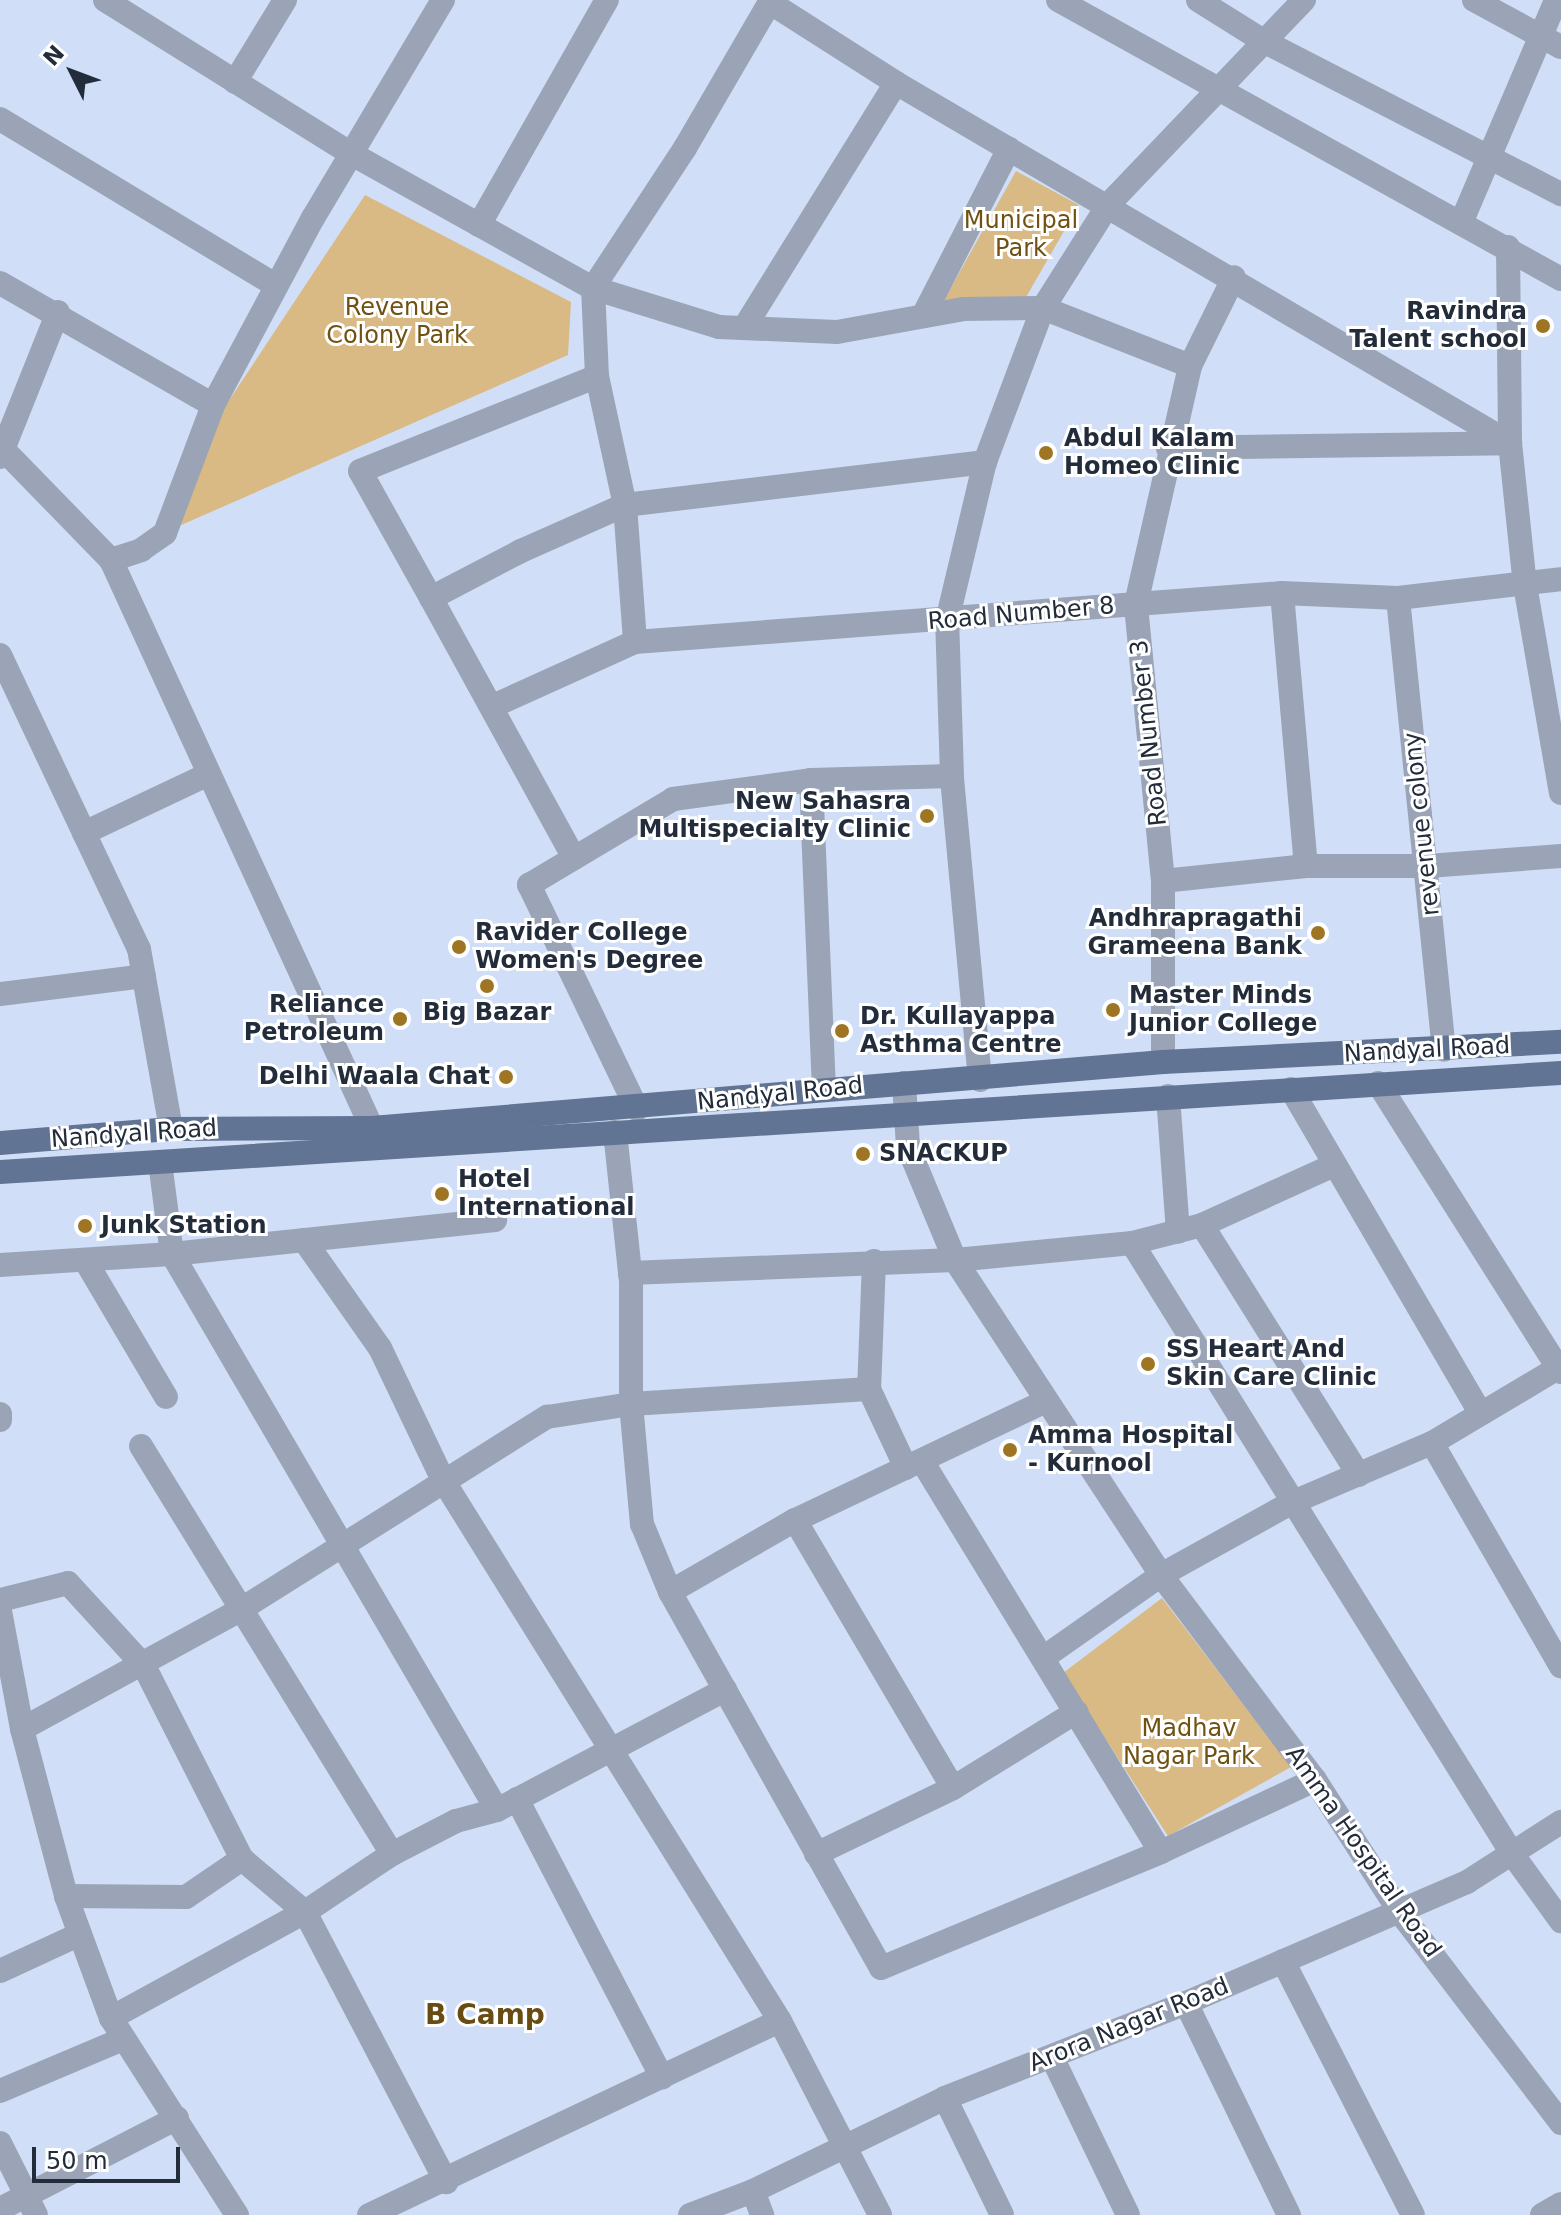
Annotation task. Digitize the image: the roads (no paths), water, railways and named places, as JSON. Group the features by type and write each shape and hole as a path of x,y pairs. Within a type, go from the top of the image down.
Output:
{"main road":[{"name":"Nandyal Road","path":"0,1143 171,1129 372,1128 637,1109 824,1088 980,1080 1163,1062 1561,1042"},
{"name":"Nandyal Road","path":"0,1172 1561,1073"}],"street":[{"path":"105,0 350,153 593,288 719,327 837,332 963,309 1043,308 1190,366"},
{"path":"235,82 285,0"},
{"path":"111,560 141,550 165,533 213,405 275,285 350,153 443,0"},
{"path":"479,225 607,0"},
{"path":"1058,0 1214,91 1508,247 1561,279"},
{"path":"1198,0 1265,42 1490,152 1561,194"},
{"path":"980,1080 952,776 947,621 985,462 1043,308 1108,205 1304,0"},
{"path":"1474,0 1561,47"},
{"path":"1461,223 1538,35 1556,0"},
{"path":"635,642 625,505 597,376 593,288 685,148 770,1 896,83 1234,277 1510,443"},
{"path":"744,328 896,83"},
{"path":"0,119 275,285"},
{"path":"923,316 1009,149"},
{"path":"1508,247 1510,443 1525,585 1561,793"},
{"name":"Road Number 3","path":"1163,1062 1163,881 1136,604 1168,448 1190,366 1234,277"},
{"path":"0,283 58,312 213,405"},
{"path":"58,312 2,453 111,560 372,1128"},
{"path":"574,858 493,706 360,471 597,376"},
{"path":"1168,448 1510,443"},
{"path":"431,598 625,505 985,462"},
{"name":"Road Number 8","path":"493,706 635,642 947,621 1282,593 1398,598 1561,579"},
{"path":"1282,593 1306,866"},
{"name":"revenue colony","path":"1398,598 1428,866 1444,1050"},
{"path":"4,668 139,949 171,1129"},
{"path":"84,833 209,774"},
{"path":"637,1109 529,885 673,799 811,780 952,776"},
{"path":"811,780 824,1088"},
{"path":"1163,881 1306,866 1428,866 1561,856"},
{"path":"0,993 144,976"},
{"path":"904,1083 903,1113 908,1147 955,1260"},
{"path":"1043,1658 1161,1575 1291,1503 1432,1443 1560,1370 1378,1083"},
{"path":"1291,1089 1332,1166 1481,1414"},
{"path":"1168,1096 1178,1232"},
{"path":"615,1132 630,1273 631,1404 642,1524 670,1592 881,1968 1161,1852 1315,1780"},
{"path":"160,1162 172,1254 341,1545 507,1804 662,2078"},
{"path":"630,1273 955,1260 1132,1243 1202,1225 1332,1166"},
{"path":"0,1265 172,1254 495,1220"},
{"path":"1202,1225 1359,1475"},
{"path":"304,1240 380,1348 443,1480 780,2021 880,2215"},
{"path":"1132,1243 1291,1503 1513,1855 1561,1921"},
{"path":"85,1260 166,1397"},
{"name":"Amma Hospital Road","path":"955,1260 1161,1575 1315,1780 1399,1911 1561,2123"},
{"path":"874,1261 869,1389 914,1465 1043,1658 1161,1852"},
{"path":"22,1729 144,1666 240,1610 547,1417 631,1404 869,1389"},
{"path":"670,1592 795,1520 1046,1401"},
{"path":"0,1414 0,1420"},
{"path":"1432,1443 1561,1666"},
{"path":"141,1446 392,1854"},
{"path":"795,1520 953,1788"},
{"path":"0,1600 68,1583 144,1666 242,1859 305,1912 446,2182"},
{"path":"0,1611 22,1729 66,1896 116,2029 177,2118 231,2213"},
{"path":"0,2091 116,2029 392,1854 456,1821 507,1804 725,1690"},
{"path":"816,1854 953,1788 1076,1712"},
{"name":"Arora Nagar Road","path":"690,2215 753,2191 845,2143 945,2098 1186,2003 1399,1911 1513,1855 1561,1822"},
{"path":"66,1896 186,1897 242,1859"},
{"path":"0,1971 80,1934"},
{"path":"1283,1961 1413,2215"},
{"path":"1186,2003 1289,2215"},
{"path":"369,2215 446,2182 780,2021"},
{"path":"1052,2057 1128,2215"},
{"path":"945,2098 1002,2215"},
{"path":"0,2209 31,2207 177,2118"},
{"path":"0,2143 31,2207"},
{"path":"753,2191 762,2215"},
{"path":"1542,2215 1561,2204"}],"place":[{"name":"Ravindra Talent school","path":"1543,326"},
{"name":"Abdul Kalam Homeo Clinic","path":"1046,453"},
{"name":"New Sahasra Multispecialty Clinic","path":"927,816"},
{"name":"Andhrapragathi Grameena Bank","path":"1318,933"},
{"name":"Ravider College Women's Degree","path":"459,947"},
{"name":"Big Bazar","path":"487,986"},
{"name":"Master Minds Junior College","path":"1113,1010"},
{"name":"Reliance Petroleum","path":"400,1019"},
{"name":"Dr. Kullayappa Asthma Centre","path":"842,1031"},
{"name":"Delhi Waala Chat","path":"506,1077"},
{"name":"SNACKUP","path":"863,1154"},
{"name":"Hotel International","path":"442,1194"},
{"name":"Junk Station","path":"85,1226"},
{"name":"SS Heart And Skin Care Clinic","path":"1148,1364"},
{"name":"Amma Hospital - Kurnool","path":"1010,1450"}],"district":[{"name":"B Camp","path":"485,2015"}],"park label":[{"name":"Municipal Park","path":"1021,235"},
{"name":"Revenue Colony Park","path":"397,322"},
{"name":"Madhav Nagar Park","path":"1189,1743"}]}
